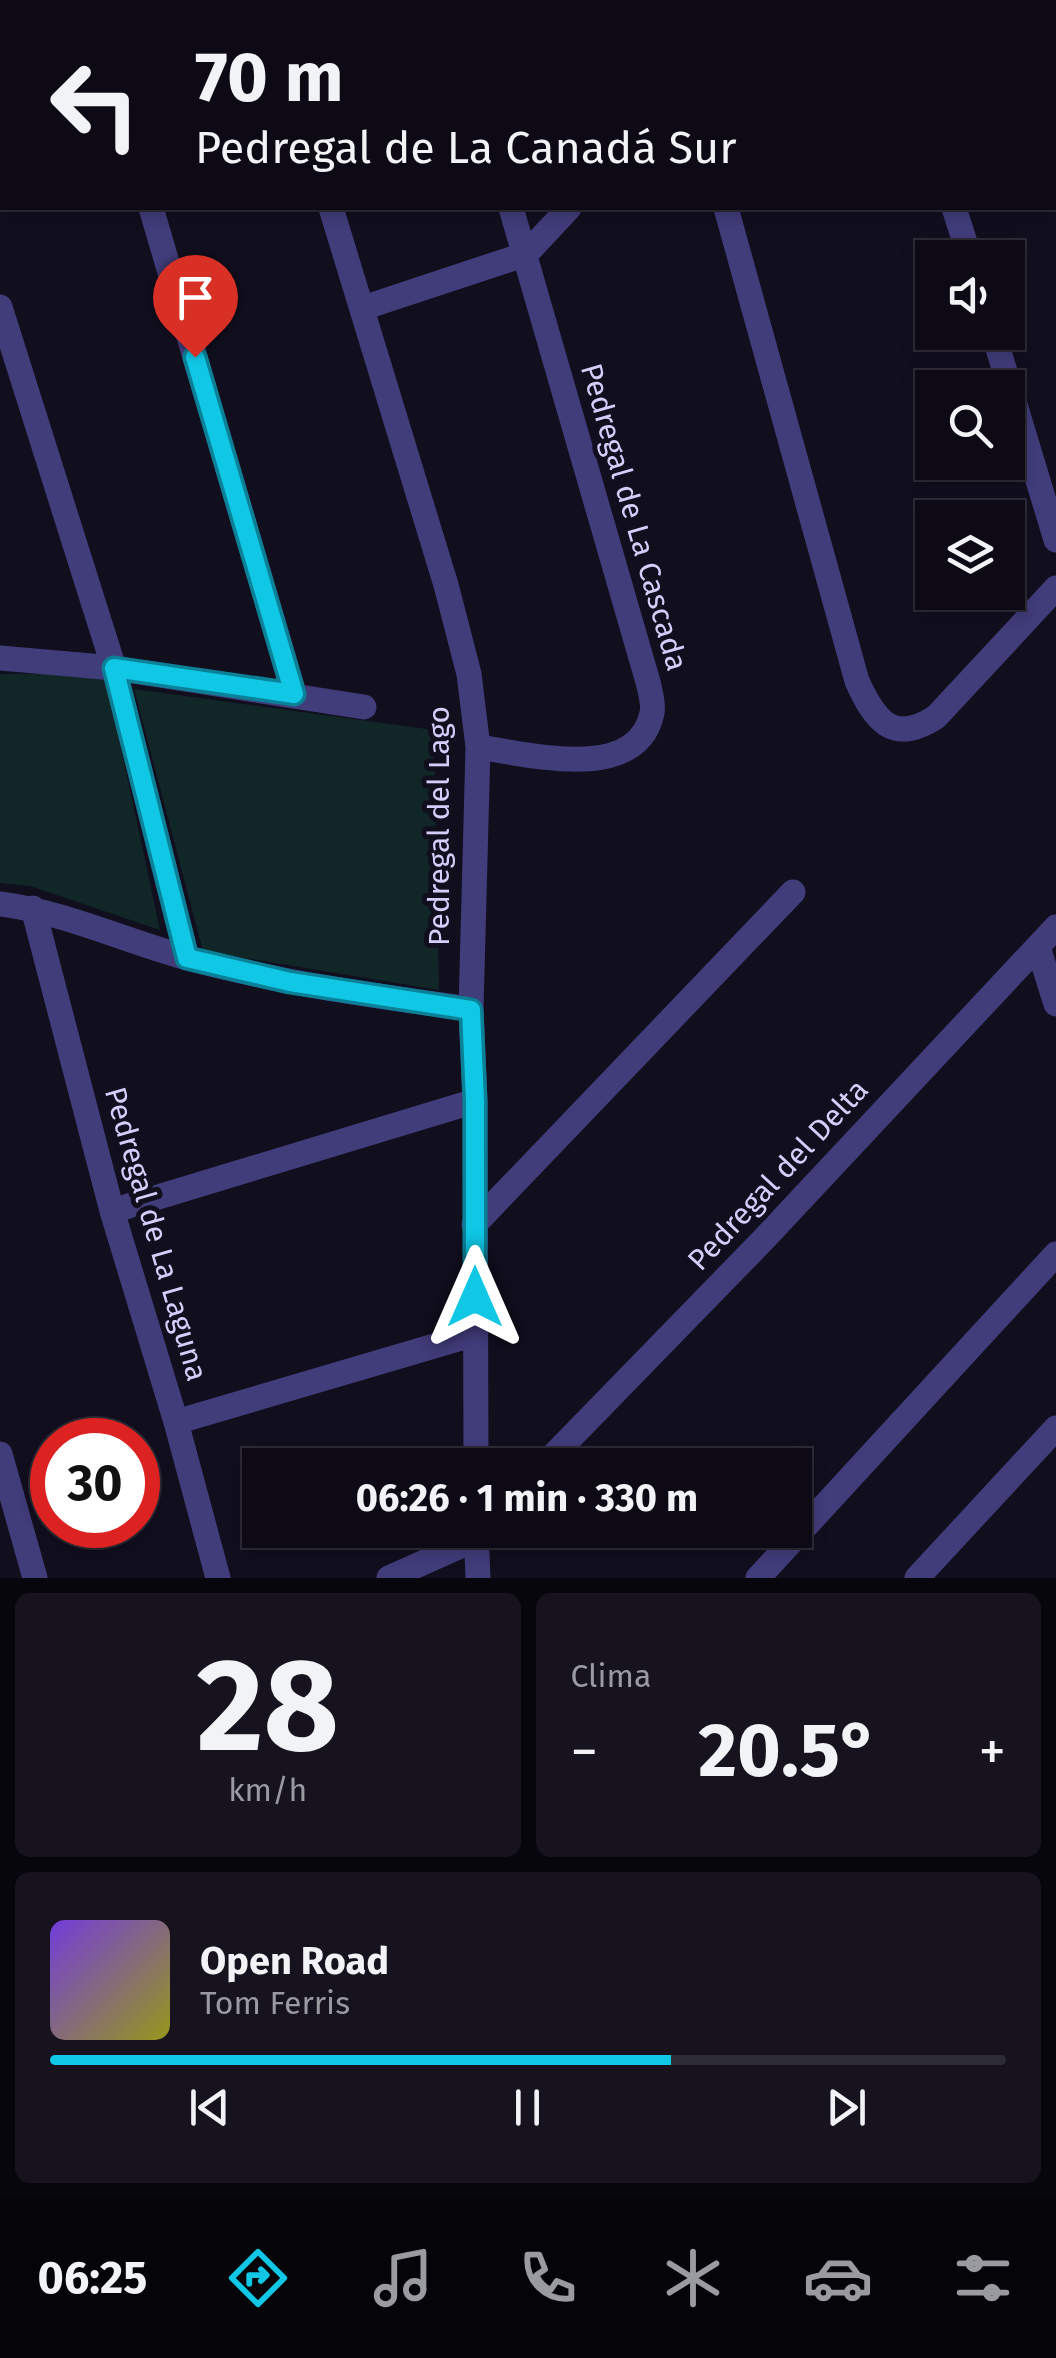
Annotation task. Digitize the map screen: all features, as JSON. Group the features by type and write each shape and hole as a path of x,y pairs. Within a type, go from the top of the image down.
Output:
{"street":[{"path":"152,210 294,694"},
{"name":"Pedregal del Lago","path":"332,210 469,674 478,748 471,1010 476,1448"},
{"name":"Pedregal de La Cascada","path":"478,748 572,759 604,758 630,749 644,733 652,711 648,682 512,210"},
{"path":"362,308 526,254 567,210"},
{"path":"727,210 857,682 880,720 898,730 917,730 936,717 1056,588"},
{"path":"955,210 964,240"},
{"path":"0,307 114,668 187,958"},
{"path":"998,350 1056,540"},
{"path":"0,658 114,668 364,707"},
{"path":"474,1224 793,892"},
{"path":"0,904 34,908 187,958 290,982 471,1010"},
{"name":"Pedregal de La Laguna","path":"34,908 112,1211 218,1578"},
{"name":"Pedregal del Delta","path":"561,1448 764,1239 1056,927"},
{"path":"1038,947 1056,1004"},
{"path":"112,1211 475,1101"},
{"path":"758,1578 1056,1254"},
{"path":"176,1422 475,1334"},
{"path":"917,1578 1056,1428"},
{"path":"0,1454 35,1578"},
{"path":"389,1578 449,1548"},
{"path":"478,1578 479,1548"}],"green space":[{"path":"105,673 160,930 30,886 0,883 0,674"},
{"path":"134,689 434,730 439,990 203,951"}],"route":[{"path":"195,357 294,694 114,668 187,958 290,982 471,1010 475,1297"}]}
